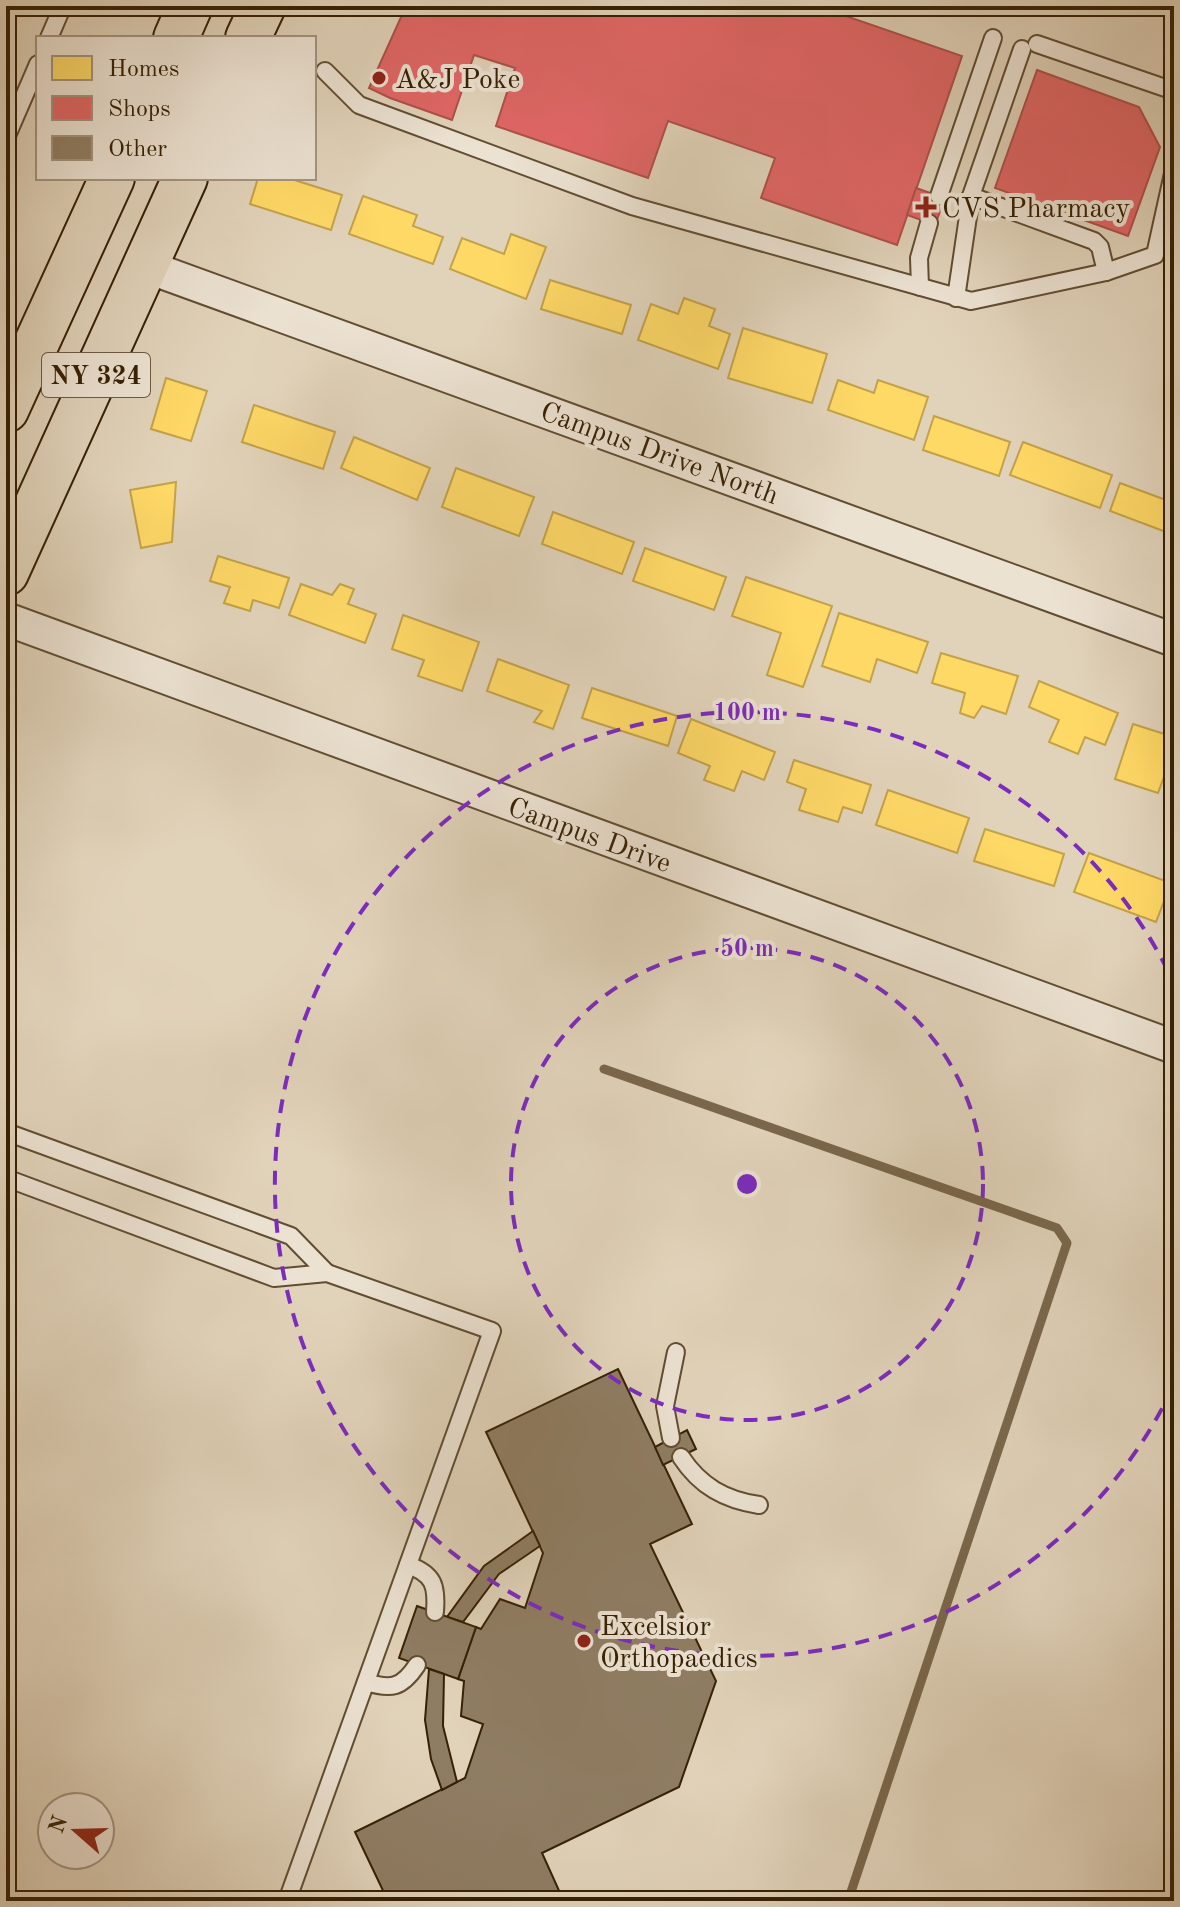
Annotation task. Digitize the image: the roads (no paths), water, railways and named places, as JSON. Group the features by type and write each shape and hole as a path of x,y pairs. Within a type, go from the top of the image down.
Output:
{"main road":[{"path":"177,36 190,6"},
{"path":"249,36 263,6"},
{"name":"NY 324","path":"6,410 111,180"},
{"name":"NY 324","path":"6,573 184,180"}],"street":[{"name":"Campus Drive North","path":"145,266 1174,640"},
{"name":"Campus Drive","path":"6,619 1174,1047"}],"lane":[{"path":"50,36 61,10 54,6"},
{"path":"939,196 993,38"},
{"path":"956,298 971,196 1029,46 1174,91"},
{"path":"6,138 36,69"},
{"path":"325,71 359,105 632,206 971,301 1106,272 1155,255 1174,169"},
{"path":"971,196 1094,241 1100,247 1106,272"},
{"path":"920,287 919,258 929,223"},
{"path":"6,1132 291,1236 327,1273"},
{"path":"6,1178 274,1278 327,1273 492,1331 287,1901"},
{"path":"671,1438 665,1406 676,1352"},
{"path":"681,1457 700,1481 718,1494 759,1505"},
{"path":"408,1565 426,1571 434,1581 435,1612"},
{"path":"366,1682 387,1689 399,1686 417,1665"}],"waterway":[{"path":"604,1069 1057,1228 1067,1243 848,1901"}],"place":[{"name":"A&J Poke","path":"379,78"},
{"name":"CVS Pharmacy","path":"926,207"},
{"name":"Excelsior Orthopaedics","path":"584,1641"}]}
